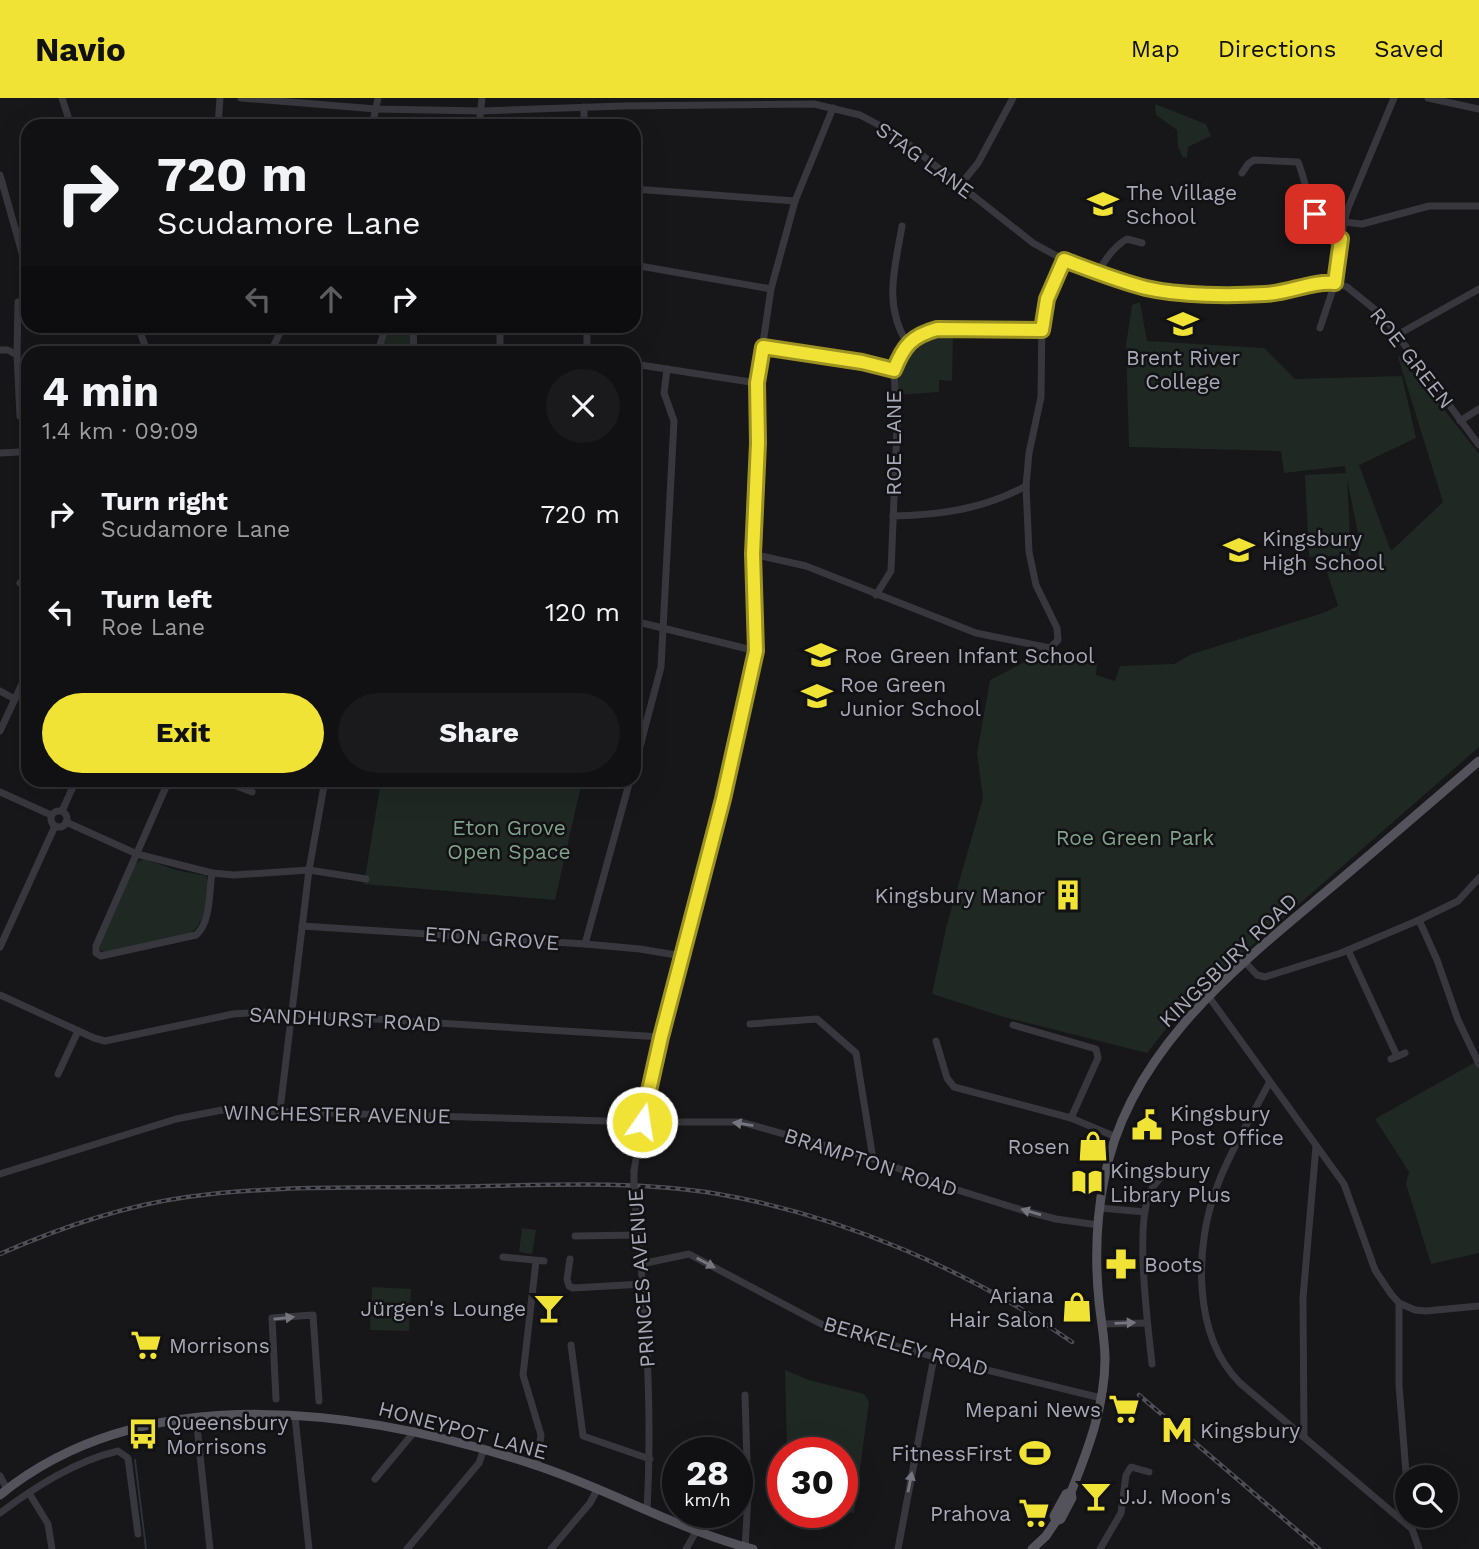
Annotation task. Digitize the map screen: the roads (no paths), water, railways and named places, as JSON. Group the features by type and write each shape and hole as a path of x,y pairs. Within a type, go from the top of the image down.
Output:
{"main road":[{"name":"KINGSBURY ROAD","path":"1032,1549 1046,1536 1056,1521 1060,1520 1072,1498 1071,1492 1086,1452 1101,1398 1105,1360 1097,1274 1098,1225 1104,1178 1132,1097 1179,1027 1245,962 1479,761"},
{"name":"HONEYPOT LANE","path":"4,1492 55,1459 86,1445 146,1426 196,1417 230,1415 354,1420 484,1449 537,1466 748,1548"},
{"name":"KINGSBURY ROAD","path":"1045,1549 1046,1536"}],"street":[{"path":"62,98 69,119"},
{"path":"218,119 220,98"},
{"name":"STAG LANE","path":"241,98 376,109 481,111 584,107 622,102 814,104 860,115 894,133 1030,241 1064,260 1098,273 1148,289 1182,293 1269,294 1308,284 1335,283"},
{"path":"374,119 378,98"},
{"path":"480,119 482,98"},
{"path":"960,185 978,163 1013,98"},
{"path":"1320,328 1335,283 1344,222 1394,98"},
{"path":"1428,98 1479,109"},
{"path":"584,107 584,119"},
{"name":"PRINCES AVENUE","path":"647,1509 650,1460 648,1370 634,1171 661,1037 723,799 756,651 753,554 758,443 757,383 771,289 795,201 833,108"},
{"path":"1242,173 1251,161 1258,159 1298,162 1315,214 1329,234 1341,239"},
{"path":"0,175 21,249"},
{"path":"641,190 795,201"},
{"path":"1344,222 1362,224 1429,206 1479,206"},
{"path":"902,226 892,294 897,327 907,343 937,329 1042,330"},
{"path":"1098,273 1106,257 1120,243 1126,239 1142,243"},
{"path":"753,554 806,566 976,633 1050,648 1058,640 1057,628 1036,585 1029,552 1026,486 1029,453 1041,397 1042,330 1047,299 1064,260"},
{"path":"641,266 771,289"},
{"name":"ROE GREEN","path":"1335,283 1361,297 1383,316 1479,445"},
{"path":"1397,335 1479,289"},
{"path":"18,302 20,416"},
{"name":"ROE LANE","path":"876,595 886,583 891,571 897,426 894,370 907,343"},
{"path":"763,347 862,362 894,370"},
{"path":"0,350 8,350 17,355"},
{"path":"641,364 757,383"},
{"path":"641,744 662,667 674,421 664,393 667,369"},
{"path":"1460,421 1479,409"},
{"path":"0,453 19,452"},
{"path":"893,516 933,515 976,507 1026,486"},
{"path":"641,623 756,651"},
{"path":"0,731 21,686"},
{"path":"0,691 15,699"},
{"path":"62,811 73,787"},
{"path":"166,787 96,946 96,953 101,956 196,936 205,923 212,873"},
{"path":"240,787 252,792"},
{"path":"280,1110 309,870 324,787"},
{"path":"585,944 628,787"},
{"path":"0,792 51,815"},
{"path":"51,815 62,811"},
{"path":"55,826 62,826 66,822 62,811"},
{"path":"51,815 55,826"},
{"path":"66,822 137,854 212,873 234,875 309,870 366,878"},
{"path":"0,947 55,826"},
{"path":"1245,962 1257,975 1265,977 1348,950 1458,901 1479,878"},
{"path":"1419,920 1477,1067"},
{"name":"ETON GROVE","path":"302,926 585,944 682,956"},
{"path":"1348,950 1398,1056"},
{"name":"SANDHURST ROAD","path":"0,995 105,1041 233,1014 291,1014 661,1037"},
{"path":"1209,997 1344,1184 1375,1270 1399,1303 1426,1311 1479,1306"},
{"path":"750,1024 817,1019 856,1053 873,1159"},
{"path":"1013,1025 1096,1049 1098,1058 1071,1118"},
{"path":"58,1074 78,1031"},
{"path":"936,1041 947,1078 954,1087 1071,1118 1116,1137"},
{"path":"1269,1083 1223,1173 1209,1210 1202,1270 1205,1303 1216,1350 1227,1370 1412,1529 1419,1549"},
{"name":"WINCHESTER AVENUE","path":"0,1174 176,1119 222,1110 642,1122"},
{"name":"BRAMPTON ROAD","path":"642,1122 741,1122 873,1159 948,1187 1025,1211 1098,1225"},
{"path":"1304,1437 1303,1298 1316,1146"},
{"path":"1152,1364 1143,1240 1150,1191 1161,1177"},
{"path":"1100,1208 1145,1212"},
{"path":"576,1236 638,1235"},
{"name":"BERKELEY ROAD","path":"641,1264 689,1254 820,1324 934,1357 1101,1398"},
{"path":"503,1257 540,1261 523,1374 541,1436 537,1466"},
{"path":"570,1259 567,1279 569,1286 573,1288 643,1284"},
{"path":"1399,1303 1401,1434 1405,1465"},
{"path":"276,1399 272,1318 313,1315 319,1401"},
{"path":"1102,1324 1147,1323"},
{"path":"571,1345 583,1436 650,1460"},
{"path":"898,1549 934,1357"},
{"path":"745,1395 748,1548"},
{"path":"196,1417 210,1549"},
{"path":"295,1417 309,1549"},
{"path":"375,1479 415,1432"},
{"path":"407,1549 479,1463 484,1449"},
{"path":"0,1513 55,1476 118,1451 128,1458 138,1534"},
{"path":"1100,1549 1121,1513 1126,1475 1131,1467 1149,1472"},
{"path":"0,1476 4,1492"},
{"path":"551,1549 590,1503 598,1488"},
{"path":"29,1493 48,1524 52,1549"},
{"path":"686,1549 697,1530"}],"waterway":[{"path":"135,1460 146,1549"}],"railway":[{"path":"0,1254 45,1235 115,1212 216,1193 304,1188 570,1184 682,1189 764,1203 857,1231 903,1249 991,1292 1072,1342"},
{"path":"1139,1395 1319,1549"}],"place":[{"name":"The Village School","path":"1103,204"},
{"name":"Brent River College","path":"1183,324"},
{"name":"Kingsbury High School","path":"1239,550"},
{"name":"Roe Green Infant School","path":"821,655"},
{"name":"Roe Green Junior School","path":"817,696"},
{"name":"Kingsbury Manor","path":"1068,895"},
{"name":"Kingsbury Post Office","path":"1147,1125"},
{"name":"Rosen","path":"1093,1146"},
{"name":"Kingsbury Library Plus","path":"1087,1182"},
{"name":"Boots","path":"1121,1264"},
{"name":"Ariana Hair Salon","path":"1077,1307"},
{"name":"Jürgen's Lounge","path":"549,1308"},
{"name":"Morrisons","path":"146,1345"},
{"name":"Mepani News","path":"1124,1409"},
{"name":"Kingsbury","path":"1177,1430"},
{"name":"Queensbury Morrisons","path":"143,1434"},
{"name":"FitnessFirst","path":"1035,1453"},
{"name":"J.J. Moon's","path":"1096,1496"},
{"name":"Prahova","path":"1034,1513"}],"park label":[{"name":"Roe Green Park","path":"1135,837"},
{"name":"Eton Grove Open Space","path":"509,839"}]}
